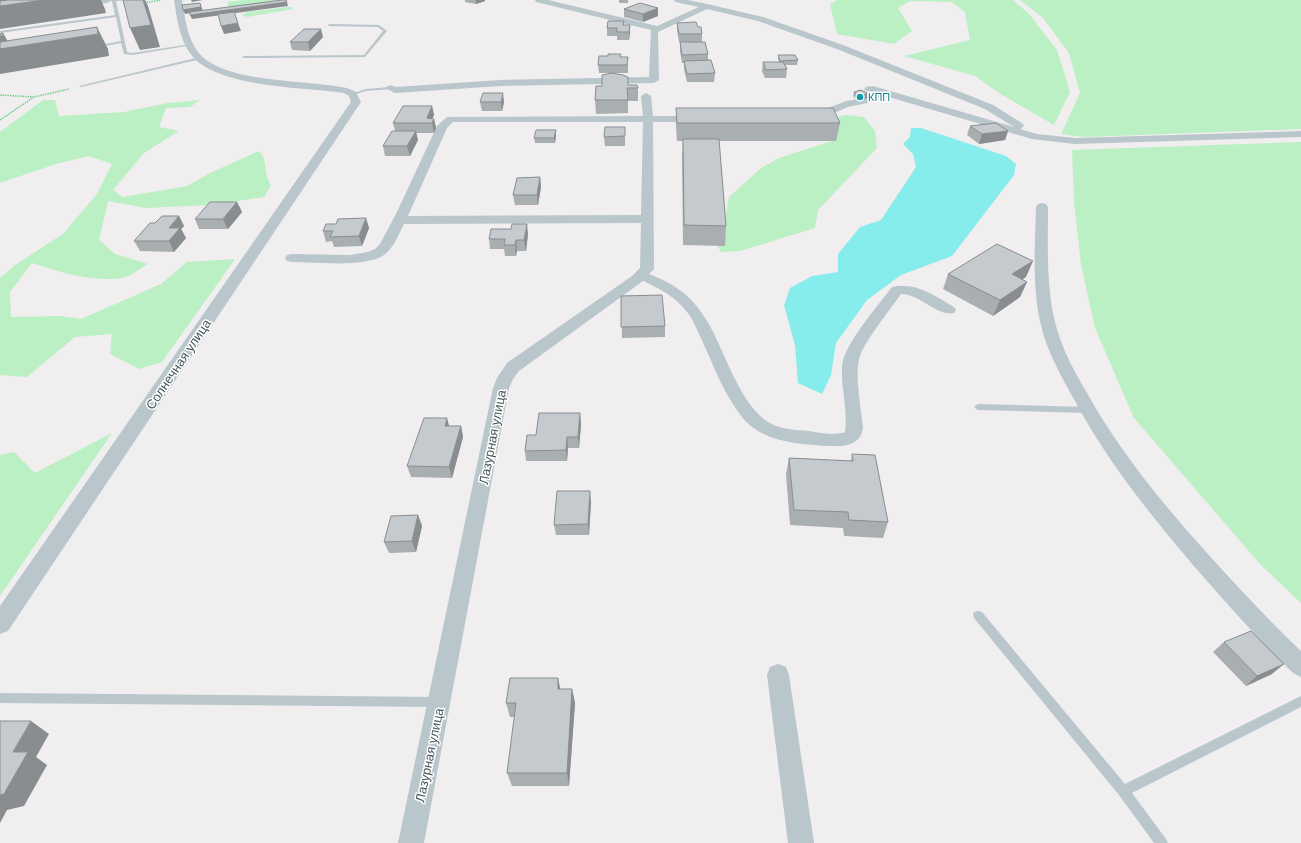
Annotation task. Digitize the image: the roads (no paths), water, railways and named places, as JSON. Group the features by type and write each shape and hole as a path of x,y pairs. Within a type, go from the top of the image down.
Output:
{"street":[{"path":"64,5 107,0"},
{"path":"178,0 183,30 191,45 200,58 216,69 241,77 342,90 354,99"},
{"path":"539,0 658,29"},
{"path":"678,0 760,19 840,47 989,107 1036,137"},
{"path":"390,88 395,90 501,83 654,80 654,31 707,6"},
{"path":"800,119 817,117 827,114 847,104 858,103 870,99 876,90"},
{"path":"847,104 848,97 857,92 876,90 1036,137 1075,141 1301,134"},
{"path":"646,96 648,119 647,269 641,276 659,282 674,291 693,310 723,371 742,404 759,424 771,430 806,437 847,439 854,435 850,367 852,356 859,343 897,290 905,289 919,294 949,310"},
{"name":"Солнечная улица","path":"0,624 354,99"},
{"path":"292,258 352,258 372,256 381,252 386,247 400,220 442,126 451,119 710,119"},
{"path":"1042,207 1043,285 1047,323 1070,378 1088,410 1138,484 1180,535 1230,593 1301,666"},
{"path":"400,220 647,219"},
{"name":"Лазурная улица","path":"411,843 501,388 505,378 513,368 641,276"},
{"path":"778,675 801,843"}],"lane":[{"path":"103,0 130,0"},
{"path":"114,0 124,53 126,54 191,45"},
{"path":"0,32 117,16"},
{"path":"244,57 365,56 385,31 380,26 329,25"},
{"path":"92,47 122,42"},
{"path":"81,86 200,58"},
{"path":"354,99 366,90 390,88"},
{"path":"978,407 1088,410"},
{"path":"978,615 1123,791 1162,843"},
{"path":"0,698 440,702"},
{"path":"1123,791 1301,701"}],"water":[{"path":"911,128 921,128 1006,156 1016,164 1014,175 952,256 901,275 867,300 836,343 831,375 822,394 798,383 795,345 784,305 790,288 812,276 838,272 838,254 860,227 881,220 916,167 913,154 903,144 910,137"}],"place":[{"name":"КПП","path":"860,97"}]}
